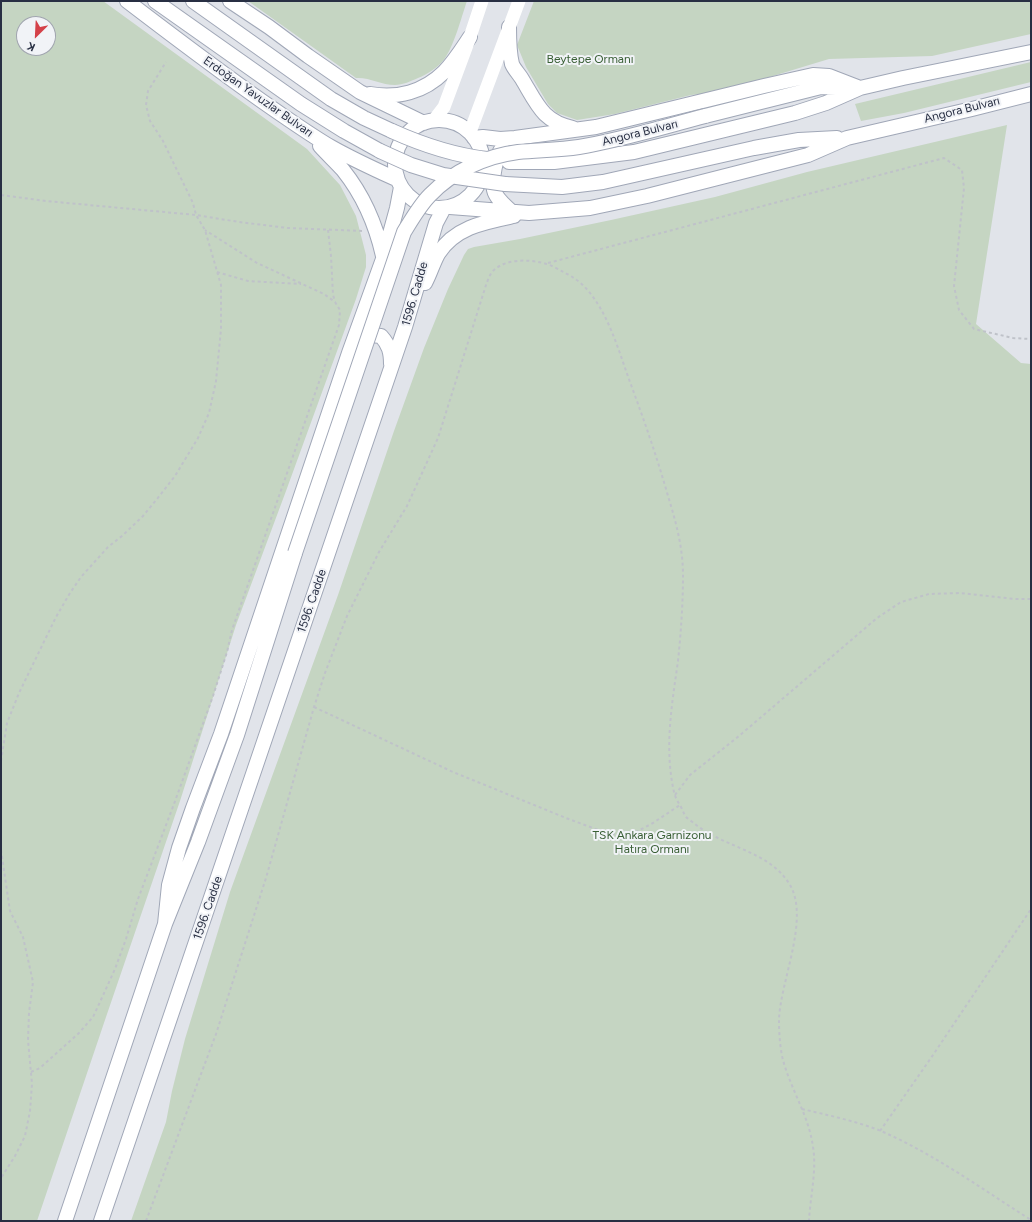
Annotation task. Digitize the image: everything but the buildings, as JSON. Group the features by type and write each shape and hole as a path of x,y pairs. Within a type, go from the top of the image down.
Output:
{"main road":[{"name":"Erdoğan Yavuzlar Bulvarı","path":"127,1 214,68 251,94 348,157 399,183"},
{"name":"Erdoğan Yavuzlar Bulvarı","path":"155,1 301,104 344,132 380,151 412,165 443,175 505,184"},
{"name":"Angora Bulvarı","path":"193,1 331,99 364,118 427,146 477,158 509,162 554,162 634,152 795,113 831,101 860,88 911,76 1031,52"},
{"path":"230,1 360,92 429,121 444,120 462,126 472,135 481,149 483,161 482,174 478,185 471,195 462,203 447,208 429,208 418,204 408,196 399,183"},
{"path":"65,1221 165,924 169,885 179,848 221,734 349,353 383,259 397,208 399,183 395,160 398,148 404,137 413,128 429,121 444,107 482,1"},
{"path":"472,135 519,1"},
{"path":"509,27 509,46 513,65 532,98 551,120 562,126 577,129"},
{"path":"360,92 384,95 404,94 426,86 445,72 470,38"},
{"name":"Angora Bulvarı","path":"472,135 500,139 516,138 596,127 813,75 829,76 860,88"},
{"name":"Angora Bulvarı","path":"165,924 201,835 236,735 295,553 404,232 429,196 457,174 474,164 488,159 516,152 578,147 626,137 821,87 860,88"},
{"name":"Angora Bulvarı","path":"447,208 529,213 590,208 647,196 808,155 847,138 1031,94"},
{"path":"302,128 337,164 359,192 376,231 383,259"},
{"path":"512,212 500,200 494,190 494,175 495,164 500,151 504,145 516,138"},
{"name":"Angora Bulvarı","path":"505,184 562,187 603,182 754,148 799,140 847,138"},
{"name":"1596. Cadde","path":"101,1221 405,327 436,223 447,208"},
{"path":"405,327 438,255 447,242 466,229 483,222 529,213"},
{"path":"349,353 370,335 381,336 387,342 391,352 391,368"}],"path":[{"path":"1,761 7,723 56,617 70,593 81,577 108,547 132,526 157,499 175,476 198,438 210,413 216,381 221,329 221,285 205,230 196,215 193,203 174,164 150,121 146,105 148,92 166,62"},
{"path":"547,264 944,158 962,170 964,188 954,286 959,310 974,329 1013,338 1031,339"},
{"path":"1,195 196,215 281,227 376,231"},
{"path":"205,230 258,263 324,294 335,302"},
{"path":"31,1072 40,1068 60,1051 93,1017 115,969 138,899 213,696 227,652 232,630 339,325 340,310 333,295 328,230"},
{"path":"146,1221 221,1019 266,878 314,707 325,672 347,616 406,506 438,438 486,285 493,270 506,263 529,260 547,264 576,278 591,294 603,312 655,450 678,528 683,572 682,610 669,735 670,765 675,795 687,818 706,833 768,862 783,875 792,889 796,904 797,920 779,1018 783,1060 809,1127 814,1148 809,1221"},
{"path":"217,272 248,281 304,284"},
{"path":"675,795 690,775 739,736 878,618 901,602 929,594 960,593 1015,599 1031,599"},
{"path":"314,707 453,772 609,834 634,833 653,823 680,805"},
{"path":"1,850 10,911 23,937 33,982 28,1040 32,1084 30,1111 25,1136 15,1156 1,1178"},
{"path":"880,1131 934,1055 1031,909"},
{"path":"802,1109 880,1131 907,1144 988,1191 1031,1220"}],"green space":[{"path":"1,1 103,1 307,149 340,185 356,216 366,255 366,267 356,299 236,625 180,801 37,1221 1,1221"},
{"path":"248,1 467,1 451,48 443,61 421,77 404,84 395,85 356,78"},
{"name":"Beytepe Ormanı","path":"534,1 1031,1 1031,34 932,56 829,59 720,92 691,95 615,114 577,120 557,113 548,104 526,67 517,45"},
{"path":"1031,62 1031,82 904,113 861,121 855,104"},
{"name":"TSK Ankara Garnizonu Hatıra Ormanı","path":"1007,125 976,324 1021,363 1031,364 1031,1221 131,1221 166,1122 185,1039 230,892 338,595 424,348 448,289 468,249 715,197 807,172"}]}
